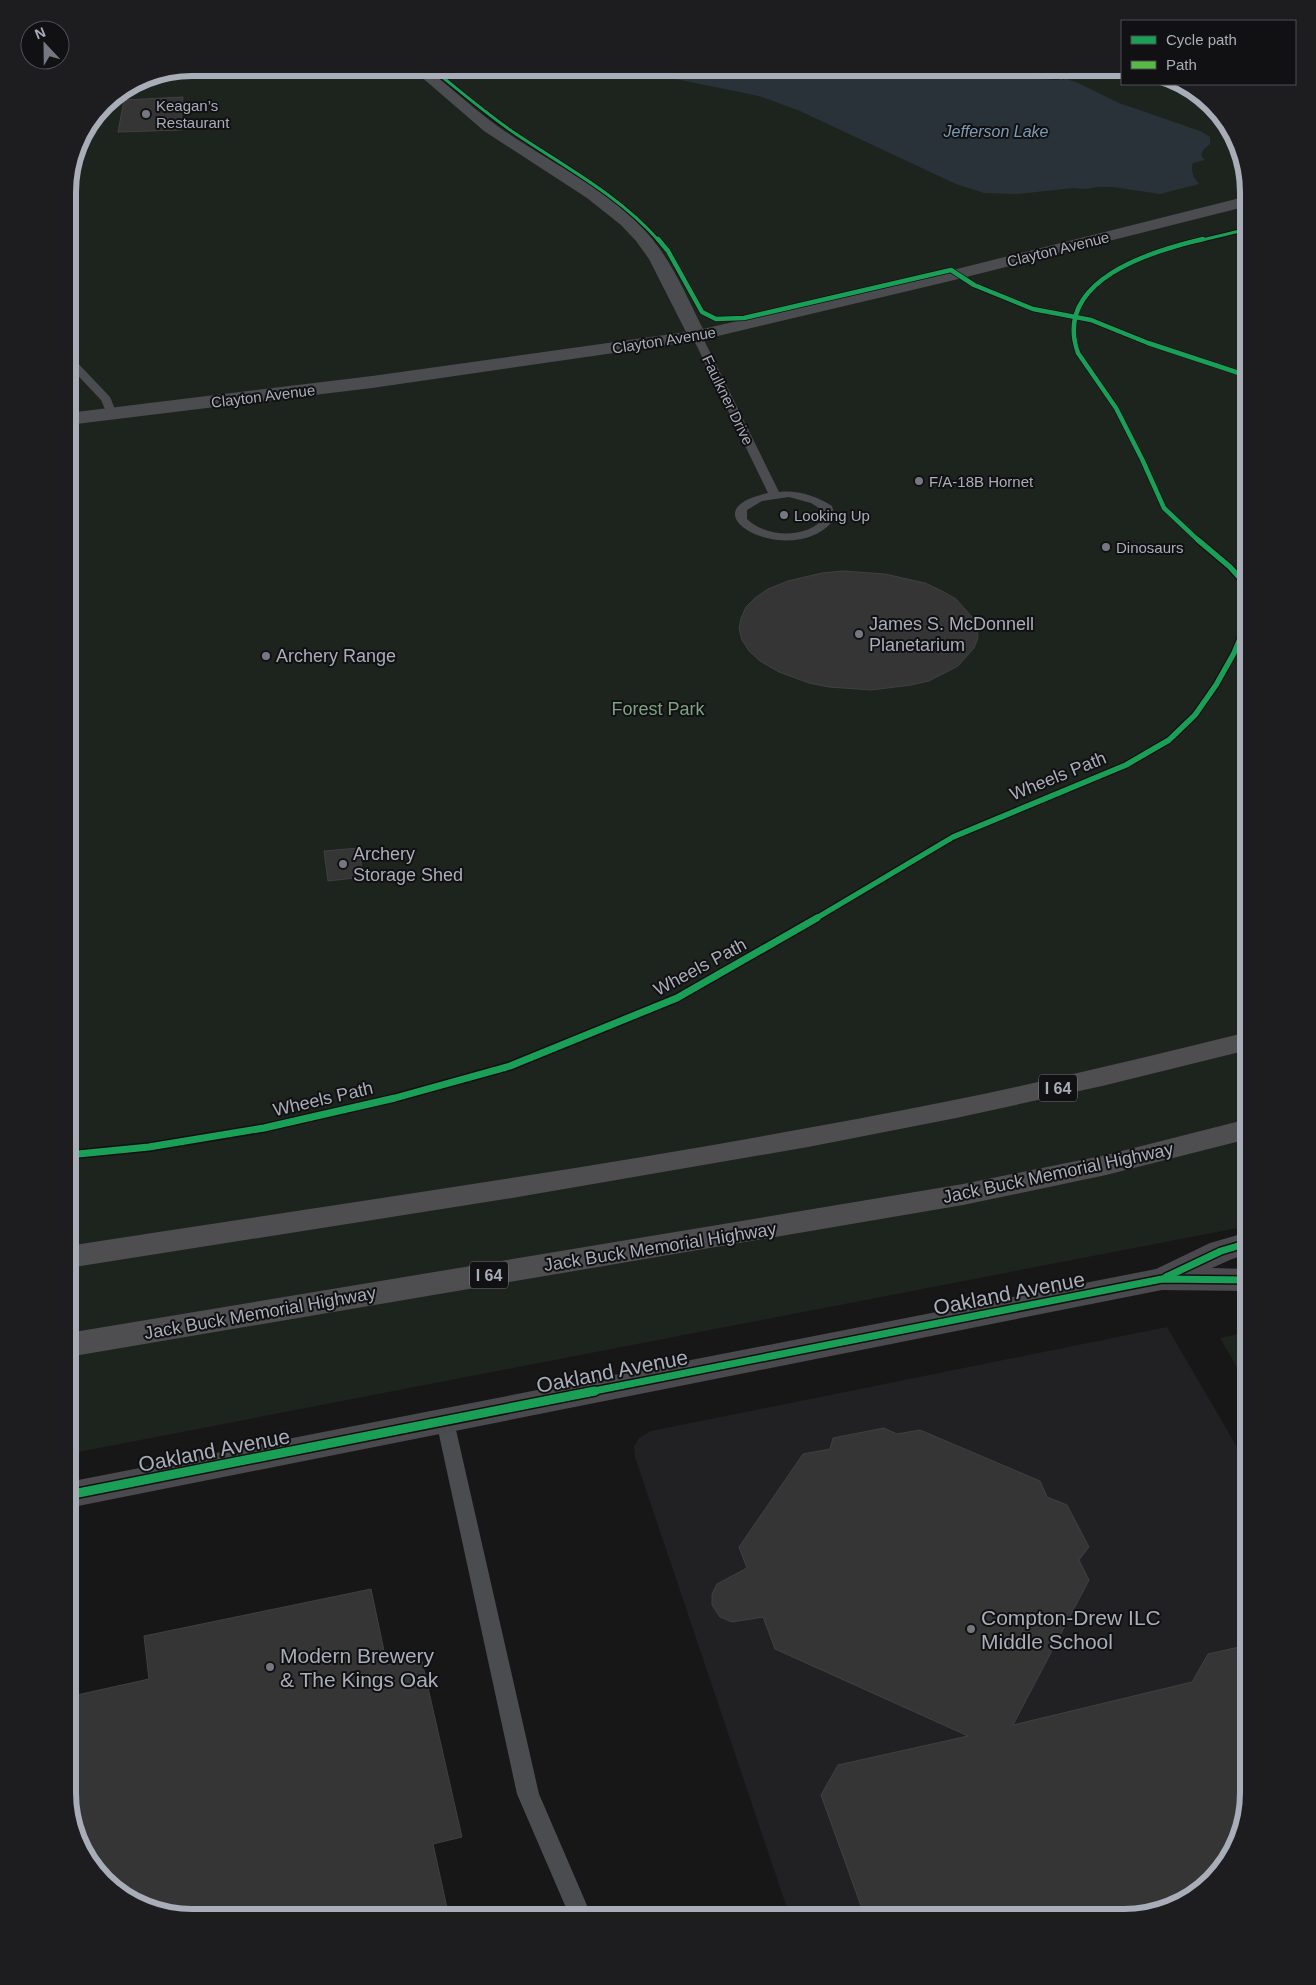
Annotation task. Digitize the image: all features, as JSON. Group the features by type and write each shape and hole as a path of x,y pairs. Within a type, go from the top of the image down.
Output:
{"highway":[{"name":"I 64","path":"76,1256 588,1174 866,1127 1007,1100 1240,1043"},
{"name":"Jack Buck Memorial Highway","path":"76,1344 910,1204 1061,1176 1240,1131"}],"street":[{"name":"Faulkner Drive","path":"428,76 499,134 593,195 623,218 643,238 656,256 697,336"},
{"name":"Clayton Avenue","path":"76,418 372,382 697,336 860,298 1240,203"},
{"name":"Oakland Avenue","path":"1162,1279 1221,1251 1240,1245"},
{"name":"Oakland Avenue","path":"76,1493 1162,1279 1240,1280"}],"lane":[{"name":"Faulkner Drive","path":"697,336 774,495"},
{"path":"76,367 106,399 112,414"},
{"path":"774,495 804,497 817,501 826,507 830,514 830,522 814,532 791,536 766,534 756,531 742,521 740,515 742,508 749,502 774,495"},
{"path":"445,1420 528,1794 578,1909"}],"shaded area":[{"name":"Compton-Drew ILC Middle School","path":"1167,1327 1240,1452 1240,1792 1236,1823 1224,1851 1216,1863 1139,1908 787,1909 635,1457 634,1446 639,1438 651,1431"}],"green space":[{"name":"Forest Park","path":"185,76 1121,76 1121,85 1168,85 1200,105 1216,122 1231,148 1239,177 1240,193 1240,1228 76,1452 76,185 80,162 88,141 110,110 134,92 148,85 170,78"},
{"path":"1240,1334 1240,1372 1220,1338"}],"water":[{"name":"Jefferson Lake","path":"661,76 1058,76 1078,83 1119,103 1200,131 1210,137 1210,144 1203,150 1201,156 1205,160 1193,163 1193,174 1199,184 1160,194 1113,187 1073,188 1018,194 984,193 956,184 800,111 759,96"}],"pier":[{"path":"997,76 1061,77 1065,80"}],"building":[{"name":"Keagan’s Restaurant","path":"183,97 181,130 118,132 124,100"},
{"name":"James S. McDonnell Planetarium","path":"843,571 885,574 925,583 956,599 973,618 977,628 978,638 974,648 958,666 929,681 871,690 829,687 809,683 779,672 760,661 749,651 742,640 739,629 746,607 755,598 768,589 788,581 822,573"},
{"name":"Archery Storage Shed","path":"359,848 363,877 328,881 324,851"},
{"name":"Compton-Drew ILC Middle School","path":"884,1428 897,1434 920,1430 1040,1481 1047,1497 1067,1505 1089,1547 1079,1560 1089,1580 1013,1725 1192,1682 1208,1654 1240,1647 1239,1808 1236,1823 1224,1851 1206,1875 1194,1885 1168,1900 1139,1908 862,1909 821,1795 838,1765 968,1736 775,1649 763,1617 732,1622 720,1617 712,1605 712,1594 717,1584 747,1568 739,1547 803,1454 830,1449 833,1438"},
{"path":"371,1589 387,1665 421,1657 462,1837 433,1844 447,1909 185,1909 155,1903 141,1897 116,1880 92,1851 80,1823 76,1792 76,1695 149,1679 144,1636"}],"marked path":[{"path":"1008,76 1063,78"}],"cycle path":[{"path":"441,76 513,132 604,192 643,222 668,251 702,312 716,319 744,318 951,270 974,285 1033,309 1091,320 1148,343 1240,373"},
{"path":"1240,231 1164,250 1134,261 1107,275 1087,293 1075,316 1075,345 1082,361 1112,400 1164,508 1178,523 1240,577"},
{"name":"Wheels Path","path":"76,1154 149,1147 264,1128 395,1098 510,1066 677,998 720,975 953,837 1114,770 1159,747 1195,715 1216,685 1240,639"},
{"path":"1166,1277 1221,1251 1240,1245"},
{"path":"76,1493 1162,1279 1240,1280"}],"place":[{"name":"Keagan’s Restaurant","path":"146,114"},
{"name":"F/A-18B Hornet","path":"919,481"},
{"name":"Looking Up","path":"784,515"},
{"name":"Dinosaurs","path":"1106,547"},
{"name":"James S. McDonnell Planetarium","path":"859,634"},
{"name":"Archery Range","path":"266,656"},
{"name":"Archery Storage Shed","path":"343,864"},
{"name":"Compton-Drew ILC Middle School","path":"971,1629"},
{"name":"Modern Brewery & The Kings Oak","path":"270,1667"}]}
